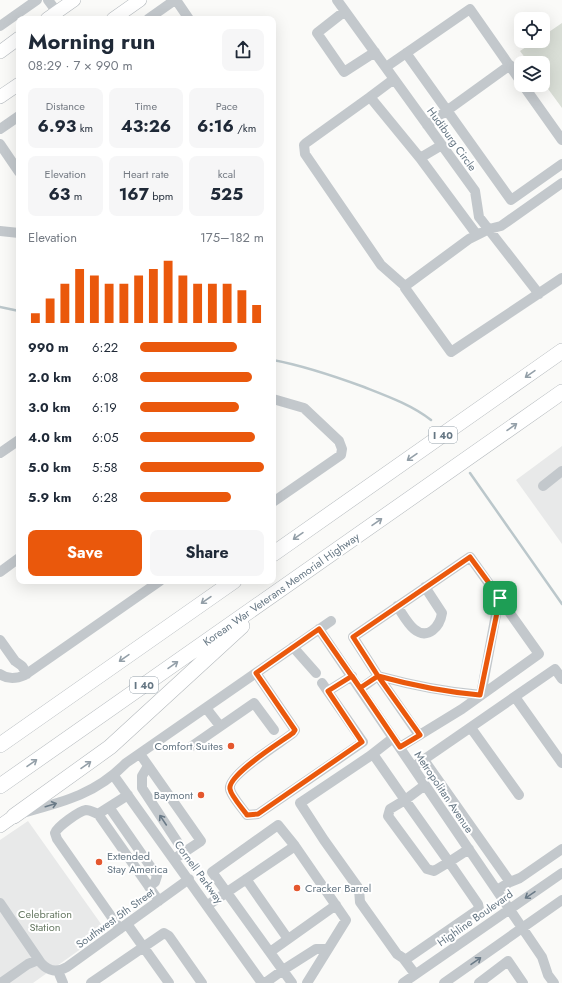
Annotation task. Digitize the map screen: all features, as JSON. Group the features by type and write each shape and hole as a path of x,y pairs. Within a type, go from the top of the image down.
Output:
{"highway":[{"name":"I 40","path":"276,552 562,351"},
{"name":"Korean War Veterans Memorial Highway","path":"0,786 562,392"},
{"path":"0,745 230,584"},
{"path":"14,816 110,747 288,585"}],"main road":[{"path":"52,16 74,0"},
{"path":"117,16 140,0"},
{"path":"1,48 16,40"},
{"path":"0,97 16,86"},
{"path":"0,826 14,816"}],"street":[{"path":"0,26 37,0"},
{"path":"48,0 52,16"},
{"path":"152,16 175,0 188,16"},
{"name":"Hudiburg Circle","path":"337,0 475,191 479,217 539,294"},
{"path":"386,67 470,10 514,72"},
{"path":"345,11 317,32 344,72 374,52"},
{"path":"406,53 512,200 562,164"},
{"path":"427,125 510,66"},
{"path":"394,79 306,143 304,145 305,154 381,265 406,287 406,290 451,352 562,278"},
{"path":"528,92 562,140"},
{"path":"370,97 420,158 477,235"},
{"path":"0,129 16,118"},
{"path":"0,144 16,168"},
{"path":"420,158 442,145"},
{"path":"406,287 468,240 501,226 562,183"},
{"path":"0,231 16,234"},
{"path":"276,400 304,408 339,441 342,449 341,455 276,500"},
{"path":"0,453 16,442"},
{"path":"543,486 562,471"},
{"path":"400,747 420,735 480,695 539,654 470,557 353,637 378,676 420,735"},
{"path":"0,572 16,560"},
{"path":"0,674 6,678 13,679 27,674 156,584"},
{"path":"397,606 414,629 422,633 430,632 437,627 441,620 442,613 425,587"},
{"path":"480,695 500,598"},
{"path":"14,816 80,796 114,776 126,763 331,622"},
{"name":"Metropolitan Avenue","path":"319,629 523,928 542,957 548,975 554,983"},
{"path":"0,640 15,661 22,666 27,674"},
{"path":"293,648 316,673"},
{"path":"413,767 555,669 562,679"},
{"path":"256,673 295,730 293,733 242,769 230,783 230,790 247,815 258,814 362,742 322,683"},
{"path":"328,691 352,676"},
{"path":"378,676 398,682 480,695"},
{"path":"360,688 378,676"},
{"path":"515,697 562,763"},
{"path":"192,746 254,703 274,730"},
{"path":"206,708 220,726"},
{"path":"470,728 519,795"},
{"path":"394,738 373,754 300,803 359,889 360,902 397,954 405,960 415,974"},
{"path":"140,754 201,841 174,858"},
{"path":"373,754 478,904 479,909 405,960"},
{"path":"424,760 510,882"},
{"path":"148,766 142,776 142,788 184,852"},
{"name":"Cornell Parkway","path":"114,776 264,983"},
{"path":"425,785 390,809 388,816 427,869 434,871 469,849"},
{"path":"98,814 128,795"},
{"path":"109,807 158,876 155,882 149,887"},
{"path":"158,902 98,814 87,810 82,811 58,828 55,836 124,927 143,947 169,983"},
{"path":"292,983 212,872 278,825 295,846 346,920 307,983"},
{"path":"208,905 295,846"},
{"path":"497,890 520,878 562,849"},
{"name":"Highline Boulevard","path":"403,983 562,873"},
{"name":"Southwest 5th Street","path":"55,970 67,967 189,879"},
{"path":"246,879 288,939"},
{"path":"444,983 562,900"},
{"path":"0,903 38,960 44,966 55,970 63,983"},
{"path":"270,952 336,905"},
{"path":"92,983 164,933 168,936 202,983"},
{"path":"264,983 316,949 328,949"},
{"path":"1,983 12,980 28,964 38,960"},
{"path":"479,983 508,961 523,983"}],"shaded area":[{"path":"562,23 562,108 550,92 550,56 524,56 520,51 524,48 550,48 550,31"},
{"path":"562,446 562,544 516,480"},
{"name":"Celebration Station","path":"28,821 106,931 33,983 0,983 0,840"}],"waterway":[{"path":"0,307 16,310"},
{"path":"276,361 296,365 364,387 408,405 431,420"},
{"path":"470,473 562,604"}],"place":[{"name":"Comfort Suites","path":"231,746"},
{"name":"Baymont","path":"201,795"},
{"name":"Extended Stay America","path":"99,862"},
{"name":"Cracker Barrel","path":"297,888"}],"route":[{"path":"500,598 470,557 353,637 378,676 420,735 400,747 352,676 328,691 362,742 258,814 247,815 230,790 230,783 242,769 293,733 295,730 256,673 319,629 360,688 378,676 398,682 480,695 500,598"}]}
